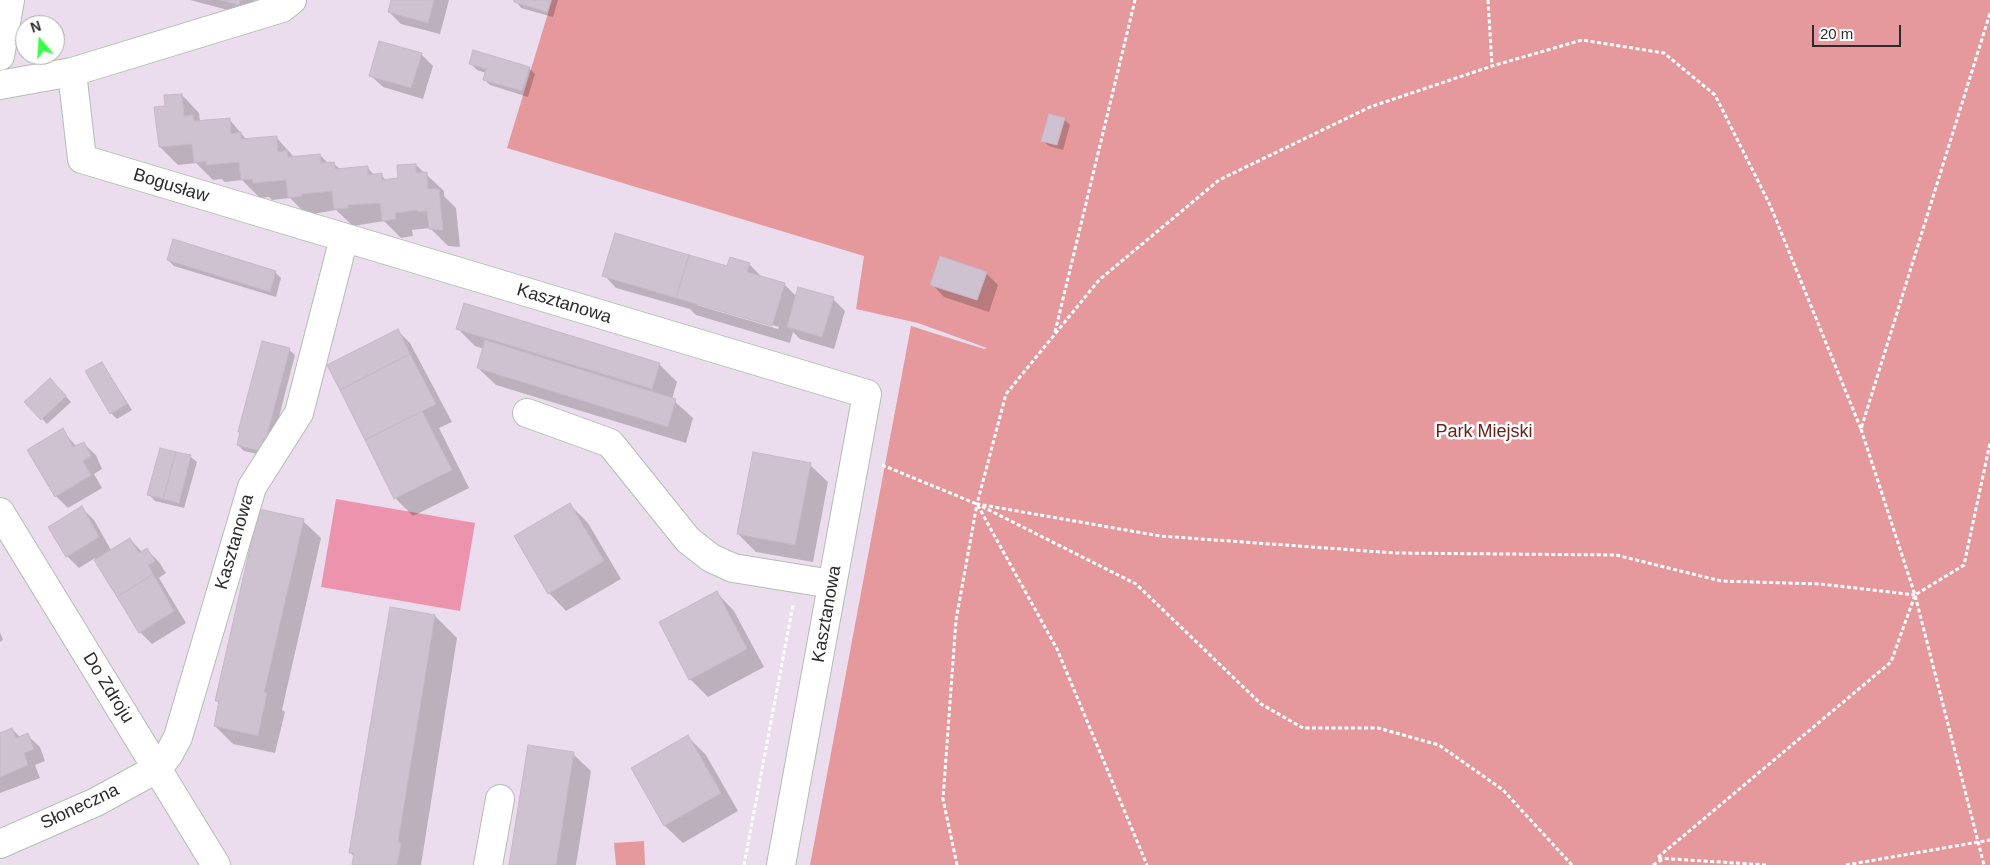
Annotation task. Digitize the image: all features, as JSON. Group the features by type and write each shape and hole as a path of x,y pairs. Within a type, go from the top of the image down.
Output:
{"street":[{"path":"0,56 10,0"},
{"path":"0,85 72,72 282,8 292,0"},
{"name":"Bogusław","path":"72,72 82,159 344,238"},
{"name":"Kasztanowa","path":"158,768 178,737 252,487 298,413 344,238 867,394 781,865"},
{"path":"527,413 610,443 688,540 711,558 733,568 832,584"},
{"name":"Do Zdroju","path":"4,525 158,768 216,865"},
{"name":"Słoneczna","path":"0,844 96,802 158,768"},
{"path":"488,865 500,799"}],"path":[{"path":"1054,335 1135,0"},
{"path":"1488,0 1492,66"},
{"path":"1861,429 1990,13"},
{"path":"957,865 943,799 956,620 977,504 1006,394 1099,280 1219,180 1370,107 1492,66 1582,40 1664,53 1715,95 1770,205 1861,429 1915,595 1984,865"},
{"path":"977,504 1160,536 1395,553 1616,555 1720,581 1820,584 1915,595 1964,565 1990,443"},
{"path":"856,454 977,504 1136,584 1261,704 1303,728 1378,728 1439,746 1504,790 1572,865"},
{"path":"977,504 1057,649 1147,865"},
{"path":"744,865 798,579"},
{"path":"1766,865 1657,858 1891,662 1915,595"},
{"path":"1846,865 1990,840"},
{"path":"1653,865 1664,858"}],"green space":[{"name":"Park Miejski","path":"552,0 1990,0 1990,865 810,865 911,326 984,349 987,348 918,323 856,309 864,256 507,148"},
{"path":"644,841 645,865 616,865 614,843"}],"shaded area":[{"path":"336,499 475,523 460,611 321,587"}],"building":[{"path":"221,0 240,0 239,5"},
{"path":"391,0 434,0 428,23 388,12"},
{"path":"514,0 551,0 547,12 514,2"},
{"path":"379,41 422,53 411,88 369,76"},
{"path":"473,50 530,67 522,91 483,80 486,69 469,64"},
{"path":"182,94 184,116 193,115 194,121 230,118 231,134 241,132 241,139 277,136 278,152 287,150 288,157 320,154 321,163 334,162 335,169 368,166 368,175 382,173 382,180 398,178 397,165 416,164 416,173 427,172 428,189 439,189 443,230 429,229 427,211 418,212 418,210 395,213 396,219 382,221 380,203 348,205 348,208 334,209 332,191 302,194 302,196 288,198 286,180 253,183 252,179 241,180 239,162 206,165 206,161 194,163 192,144 159,147 154,107 165,106 164,95"},
{"path":"1049,114 1065,118 1057,145 1041,141"},
{"path":"615,233 689,255 676,298 602,276"},
{"path":"173,239 276,271 270,292 167,260"},
{"path":"689,255 727,266 730,257 750,263 747,272 785,283 772,326 676,298"},
{"path":"940,256 987,272 977,300 930,285"},
{"path":"798,287 834,297 822,337 787,327"},
{"path":"464,303 660,363 652,389 456,329"},
{"path":"398,329 410,354 340,390 327,365"},
{"path":"485,340 676,399 668,427 477,368"},
{"path":"262,341 290,348 266,439 264,438 260,451 237,445 240,432 238,432"},
{"path":"410,354 436,404 365,440 340,390"},
{"path":"102,362 127,404 110,414 85,371"},
{"path":"50,378 66,396 41,420 24,402"},
{"path":"422,411 452,470 394,499 365,440"},
{"path":"63,428 73,447 84,442 91,456 83,461 91,475 55,497 27,450"},
{"path":"160,448 176,452 163,499 147,495"},
{"path":"176,452 191,455 179,503 163,499"},
{"path":"753,452 811,463 795,545 737,534"},
{"path":"570,503 604,561 548,594 514,536"},
{"path":"82,506 99,537 66,557 48,527"},
{"path":"259,509 304,519 264,693 267,693 258,736 214,726 219,701 215,701"},
{"path":"130,538 139,553 147,548 155,561 148,565 153,574 117,597 94,560"},
{"path":"153,574 174,611 139,633 117,597"},
{"path":"717,591 747,649 689,680 659,622"},
{"path":"390,607 435,615 398,842 401,843 397,865 352,865 354,853 349,853"},
{"path":"12,728 16,738 28,733 34,749 24,753 28,765 0,777 0,733"},
{"path":"688,735 721,793 664,826 631,768"},
{"path":"528,745 574,752 556,865 509,865"}]}
